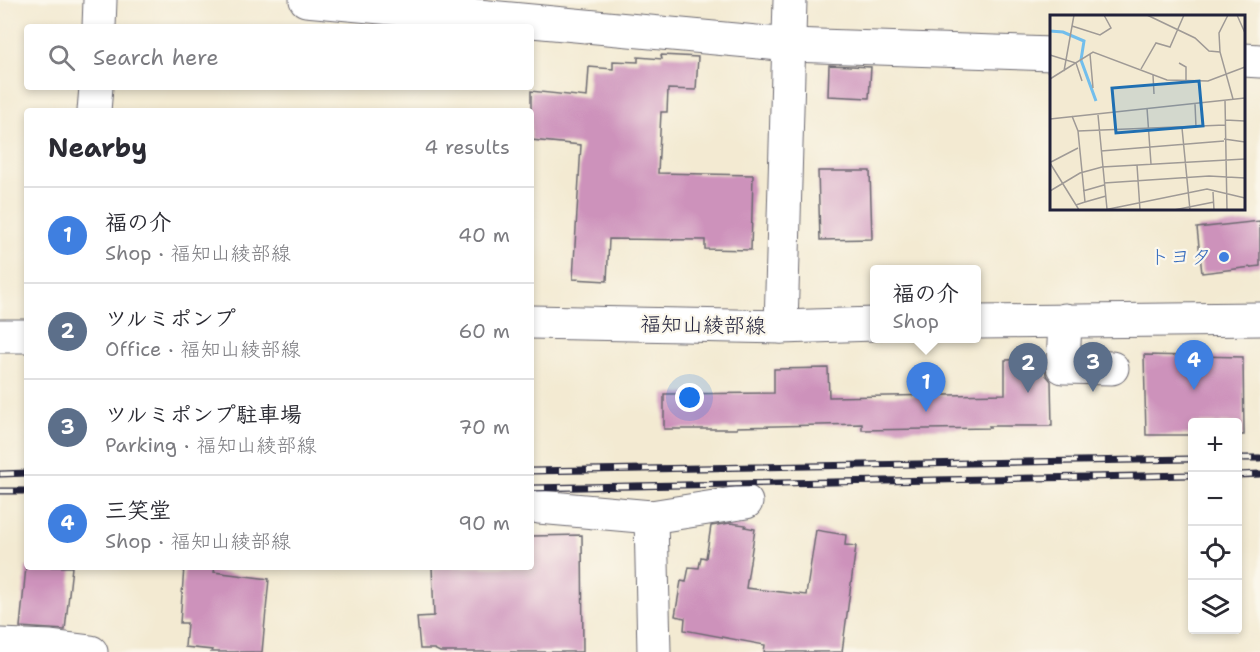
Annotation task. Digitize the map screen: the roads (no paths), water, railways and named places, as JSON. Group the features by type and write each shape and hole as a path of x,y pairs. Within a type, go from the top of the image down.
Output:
{"street":[{"path":"99,24 100,0"},
{"path":"306,0 790,45 1050,54"},
{"path":"781,327 790,0"},
{"path":"1245,60 1260,61"},
{"path":"94,108 96,90"},
{"path":"981,322 1260,319"},
{"path":"1065,320 1063,367 1112,368"},
{"name":"福知山綾部線","path":"534,322 781,327 870,324"},
{"path":"0,336 24,336"},
{"path":"539,507 651,516 746,502"},
{"path":"651,516 654,652"},
{"path":"0,645 51,647 91,652"}],"railway":[{"path":"1242,458 1260,458"},
{"path":"534,471 1188,459"},
{"path":"0,474 24,473"},
{"path":"1242,475 1260,474"},
{"path":"534,488 1188,475"},
{"path":"0,491 24,491"}],"place":[{"name":"トヨタ","path":"1224,257"},
{"name":"三笑堂","path":"1194,390"},
{"name":"ツルミポンプ駐車場","path":"1093,392"},
{"name":"ツルミポンプ","path":"1028,393"},
{"name":"福の介","path":"926,412"}]}
